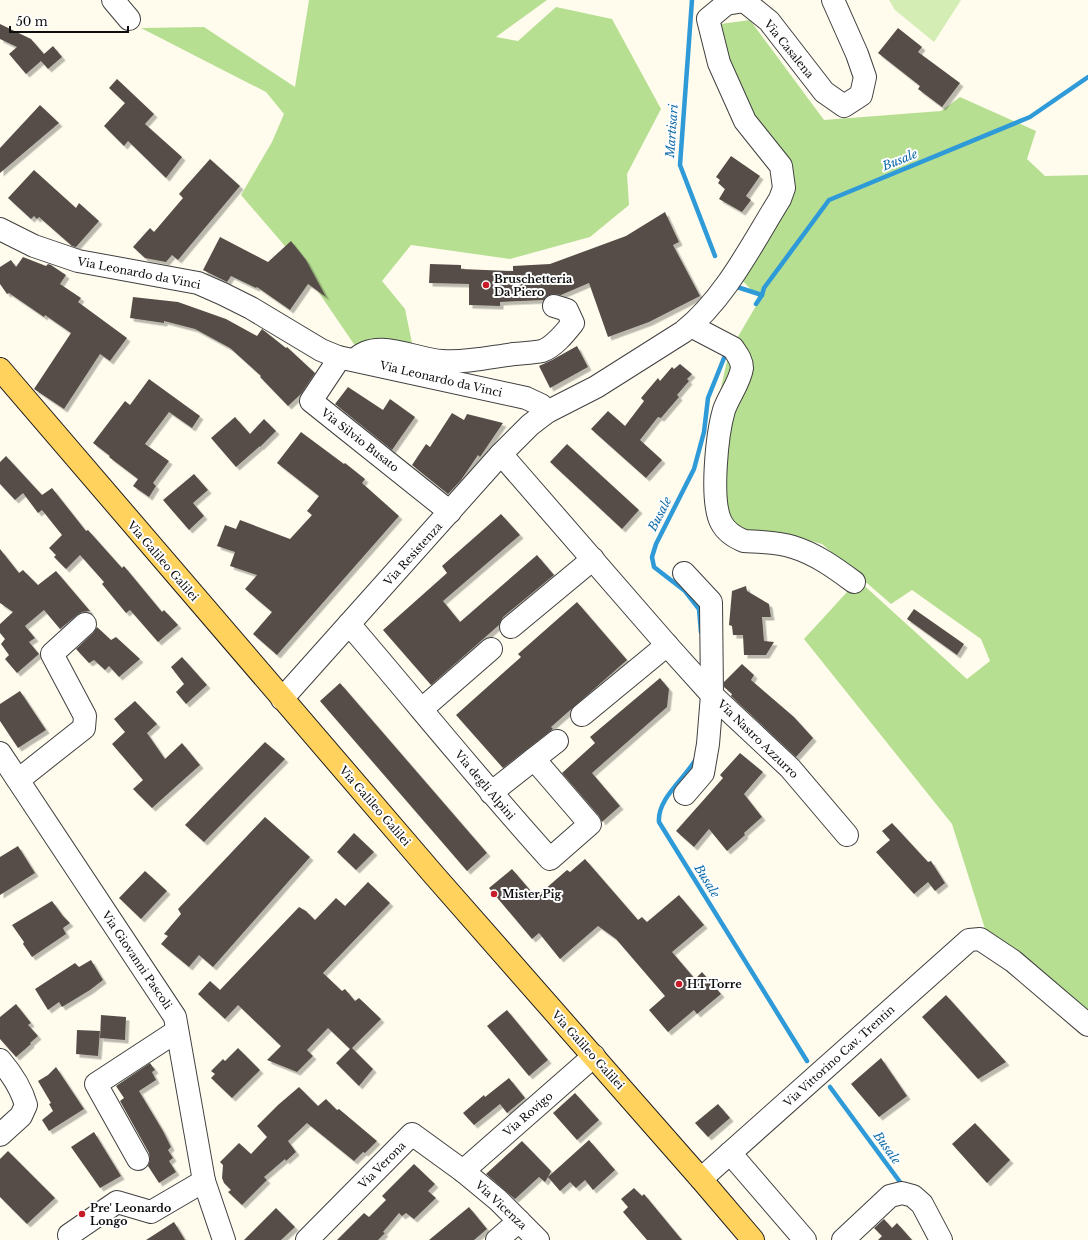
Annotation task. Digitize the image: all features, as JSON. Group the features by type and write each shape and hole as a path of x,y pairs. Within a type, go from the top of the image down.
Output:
{"main road":[{"name":"Via Galileo Galilei","path":"0,369 434,875 594,1056 753,1240"}],"street":[{"path":"113,0 129,19"},
{"name":"Via Casalena","path":"691,326 733,276 780,199 784,188 780,166 745,121 719,63 708,19 726,4 744,1 769,21 824,92 844,106 861,95 865,77 858,54 833,0"},
{"name":"Via Leonardo da Vinci","path":"0,229 34,246 78,261 198,283 251,308 320,350 346,359 526,398 541,406 547,412"},
{"path":"346,359 380,349 440,361 458,361 542,351 561,338 573,322 567,310 554,306"},
{"path":"547,412 596,387 691,326 733,348 740,358 742,368 725,409 720,426 716,472 717,508 721,521 730,534 744,541 793,547 832,565 854,582"},
{"name":"Via Silvio Busato","path":"346,359 335,365 311,401 450,512"},
{"name":"Via Resistenza","path":"282,698 501,454 530,425 547,412"},
{"name":"Via Nastro Azzurro","path":"501,454 712,695 790,768 848,835"},
{"path":"511,627 593,559"},
{"path":"684,574 711,602 712,695 708,744 703,773 685,794"},
{"path":"17,778 22,776 84,728 85,716 52,654 85,624"},
{"name":"Via degli Alpini","path":"349,624 422,709 491,793 550,859 590,824 534,759"},
{"path":"582,715 667,645"},
{"path":"422,709 491,649"},
{"path":"491,793 557,741"},
{"name":"Via Giovanni Pascoli","path":"0,753 175,1017 204,1181 224,1240"},
{"name":"Via Vittorino Cav. Trentin","path":"701,1179 969,940 980,939 1013,961 1088,1025"},
{"path":"138,1159 96,1084 177,1030"},
{"name":"Via Rovigo","path":"463,1172 594,1056"},
{"path":"0,1060 22,1091 26,1105 20,1116 0,1135"},
{"name":"Via Verona","path":"307,1240 412,1134 463,1172"},
{"path":"730,1153 805,1240"},
{"name":"Via Vicenza","path":"463,1172 498,1200 538,1240"},
{"path":"69,1235 117,1202 151,1212 204,1181"},
{"path":"843,1240 890,1196 902,1193 913,1196 922,1204 941,1240"},
{"path":"497,1240 519,1221"}],"green space":[{"path":"309,0 547,0 496,37 518,41 556,7 612,19 661,109 627,174 629,205 590,237 510,259 411,245 382,281 405,309 413,348 360,353 315,287 321,288 241,195 272,142 284,114 266,92 141,28 204,27 295,87"},
{"path":"889,0 961,0 934,42 895,10"},
{"path":"750,20 824,120 941,111 960,97 1036,131 1027,159 1045,176 1088,175 1088,1027 986,932 952,824 804,639 858,580 967,679 990,661 981,639 912,590 891,604 822,544 785,534 718,528 710,436 729,352 760,299 736,274 790,195 713,25"}],"building":[{"path":"0,24 31,39 44,54 53,46 62,57 48,69 41,61 26,74 9,54 17,47 0,39"},
{"path":"898,28 922,47 918,52 960,83 942,107 918,89 920,86 878,53"},
{"path":"117,79 154,114 145,124 182,157 166,178 128,141 124,146 104,126 125,103 109,88"},
{"path":"40,105 59,123 0,173 0,148"},
{"path":"731,156 760,176 746,196 751,200 742,212 719,199 725,189 718,183 720,180 716,177"},
{"path":"210,159 240,186 178,260 172,255 166,262 145,258 133,247 150,228 154,232 183,198 179,194"},
{"path":"34,170 76,208 79,203 99,221 76,247 72,246 39,217 37,219 34,216 31,219 8,198"},
{"path":"665,212 679,242 673,245 700,296 649,322 608,337 589,283 561,295 552,294 544,300 500,302 500,306 469,305 469,284 429,283 430,264 461,265 461,269 513,271 513,266 550,264 626,236"},
{"path":"220,237 268,262 291,241 306,260 326,297 308,284 290,310 257,287 256,288 231,276 227,282 203,270"},
{"path":"23,257 46,266 48,264 51,265 66,275 60,284 81,298 78,302 127,338 110,361 100,354 64,409 34,389 71,333 9,293 7,294 0,284 0,267 11,260 16,267"},
{"path":"133,297 178,302 226,319 257,336 262,329 286,348 287,347 315,373 301,394 288,406 260,377 261,376 230,348 195,329 164,321 164,323 130,318"},
{"path":"577,346 588,367 550,388 539,366"},
{"path":"680,364 692,374 687,379 689,381 677,395 679,397 661,418 658,417 640,440 662,460 646,478 591,429 608,411 625,426 644,401 641,398 658,378 660,381 672,367 674,369"},
{"path":"149,379 200,416 192,428 169,412 145,444 169,461 153,483 156,486 149,497 133,486 138,479 93,443 125,401 130,405"},
{"path":"348,387 383,410 390,399 415,417 392,450 335,404"},
{"path":"452,413 464,420 467,414 503,423 480,457 478,455 461,480 448,494 412,465 426,444 430,447"},
{"path":"235,417 250,434 264,419 276,431 236,467 211,438"},
{"path":"301,432 365,479 362,483 399,516 277,655 253,634 272,612 245,589 257,575 230,566 235,552 217,546 225,525 236,529 240,520 290,539 312,515 307,511 319,496 277,463"},
{"path":"567,444 639,510 622,529 550,462"},
{"path":"6,456 42,495 52,488 86,531 88,530 122,568 124,566 162,612 164,610 178,625 158,642 130,610 126,613 102,584 104,582 80,555 66,569 54,557 56,555 49,548 62,535 42,510 38,513 23,493 15,500 0,484 0,462"},
{"path":"194,474 208,490 193,503 204,516 189,530 163,500"},
{"path":"501,514 520,535 443,601 460,622 537,555 554,575 503,617 499,625 431,685 383,630 447,573 442,566"},
{"path":"0,549 19,573 23,570 38,585 56,571 90,611 82,612 77,615 60,629 44,610 25,626 35,638 29,642 39,654 17,673 5,659 9,655 1,644 5,639 0,633 0,624 13,612 0,603"},
{"path":"746,586 747,591 769,604 771,617 762,617 764,641 774,642 766,655 744,655 743,635 733,635 732,626 729,625 732,591"},
{"path":"577,602 627,660 551,727 553,729 503,768 456,715 521,657 518,654"},
{"path":"914,609 964,644 957,655 907,619"},
{"path":"97,627 111,640 116,637 140,659 119,677 109,666 105,670 94,660 89,663 76,649 93,633"},
{"path":"182,657 207,685 186,704 176,692 184,684 171,667"},
{"path":"742,664 754,675 751,680 794,717 813,738 796,757 731,696 732,694 724,687 724,682"},
{"path":"660,678 669,689 667,707 592,773 620,806 602,822 599,816 562,773 595,743 590,737"},
{"path":"340,683 487,853 467,871 320,701"},
{"path":"20,691 46,730 18,748 0,721 0,704"},
{"path":"135,701 157,724 147,733 165,759 182,743 200,765 152,808 133,789 143,780 112,744 125,732 114,719"},
{"path":"265,742 285,759 204,842 185,825"},
{"path":"740,753 763,772 744,794 762,817 727,851 709,829 694,847 676,831 723,778 720,775"},
{"path":"265,817 310,857 213,967 199,955 189,967 161,944 168,936 164,934 181,914 178,909"},
{"path":"892,823 928,862 931,861 945,883 935,891 928,882 914,894 876,852 890,840 882,831"},
{"path":"354,833 374,852 356,870 337,852"},
{"path":"18,846 35,873 0,895 0,857"},
{"path":"585,859 638,920 642,917 647,922 679,895 704,925 672,952 695,979 702,972 721,994 697,1014 694,1010 668,1032 649,1010 665,996 616,939 598,926 560,959 539,933 532,939 489,888 512,869 536,897 567,870 570,872"},
{"path":"145,871 167,891 141,919 119,898"},
{"path":"368,882 390,903 323,973 342,991 345,989 355,1001 359,998 381,1019 352,1048 373,1069 359,1086 336,1063 350,1049 328,1028 307,1050 313,1056 297,1072 267,1060 281,1046 238,1005 225,1019 198,994 210,981 220,990 299,907 306,911 315,920 336,898 345,906"},
{"path":"52,901 70,923 63,928 66,934 32,957 12,925"},
{"path":"91,960 103,980 90,990 62,1007 59,1002 48,1010 35,989 75,963 79,967"},
{"path":"946,995 1006,1062 978,1079 922,1017"},
{"path":"16,1004 31,1023 28,1025 38,1036 16,1057 0,1039 0,1017"},
{"path":"507,1010 548,1060 529,1076 487,1026"},
{"path":"101,1015 126,1017 125,1040 100,1038"},
{"path":"77,1030 100,1031 98,1056 76,1054"},
{"path":"238,1048 260,1070 232,1098 211,1078 215,1074 211,1071 223,1059 225,1061"},
{"path":"881,1058 907,1096 879,1117 851,1084"},
{"path":"150,1063 155,1070 152,1072 156,1080 139,1091 171,1147 168,1150 173,1158 169,1161 176,1172 159,1183 148,1166 150,1160 149,1153 120,1101 124,1098 116,1086"},
{"path":"56,1067 84,1109 49,1131 42,1120 53,1111 49,1104 51,1103 38,1081 48,1075"},
{"path":"509,1078 525,1098 507,1113 500,1104 474,1125 463,1113 484,1095 485,1097"},
{"path":"299,1087 318,1106 326,1099 337,1110 339,1109 377,1141 354,1161 307,1123 288,1141 296,1152 286,1161 285,1159 264,1177 267,1180 242,1205 228,1192 231,1190 224,1183 222,1178 223,1165 220,1162 239,1143 251,1154 267,1137 257,1126"},
{"path":"575,1093 599,1120 577,1140 553,1113"},
{"path":"718,1104 730,1118 708,1137 695,1123"},
{"path":"975,1123 1010,1160 987,1183 952,1144"},
{"path":"94,1132 121,1176 100,1188 71,1147"},
{"path":"589,1140 615,1170 593,1190 585,1180 576,1188 570,1182 560,1191 548,1177"},
{"path":"522,1141 551,1171 545,1182 539,1177 515,1199 486,1174"},
{"path":"8,1151 55,1198 27,1224 0,1197 0,1159"},
{"path":"414,1164 435,1184 428,1191 436,1198 414,1219 406,1213 402,1216 399,1213 383,1232 385,1233 378,1240 337,1240 364,1213 369,1217 386,1200 382,1196"},
{"path":"634,1188 642,1196 644,1194 682,1240 647,1240 623,1212 628,1207 621,1199"},
{"path":"469,1207 487,1229 474,1240 429,1240"},
{"path":"276,1208 295,1227 281,1240 244,1240"},
{"path":"884,1219 892,1228 897,1223 912,1240 878,1240 882,1236 874,1228"},
{"path":"174,1222 185,1240 146,1240"}],"waterway":[{"name":"Martisari","path":"692,0 680,165 715,256"},
{"name":"Busale","path":"756,304 762,295 764,288 829,200 1030,117 1088,77"},
{"path":"737,287 762,295"},
{"name":"Busale","path":"701,632 699,609 685,591 654,567 652,557 656,544 694,469 704,432 708,398 724,358"},
{"name":"Busale","path":"697,757 668,796 660,813 659,822 807,1061"},
{"name":"Busale","path":"830,1087 900,1182"}],"place":[{"name":"Bruschetteria Da Piero","path":"486,285"},
{"name":"Mister Pig","path":"494,894"},
{"name":"HT Torre","path":"679,984"},
{"name":"Pre' Leonardo Longo","path":"82,1214"}]}
